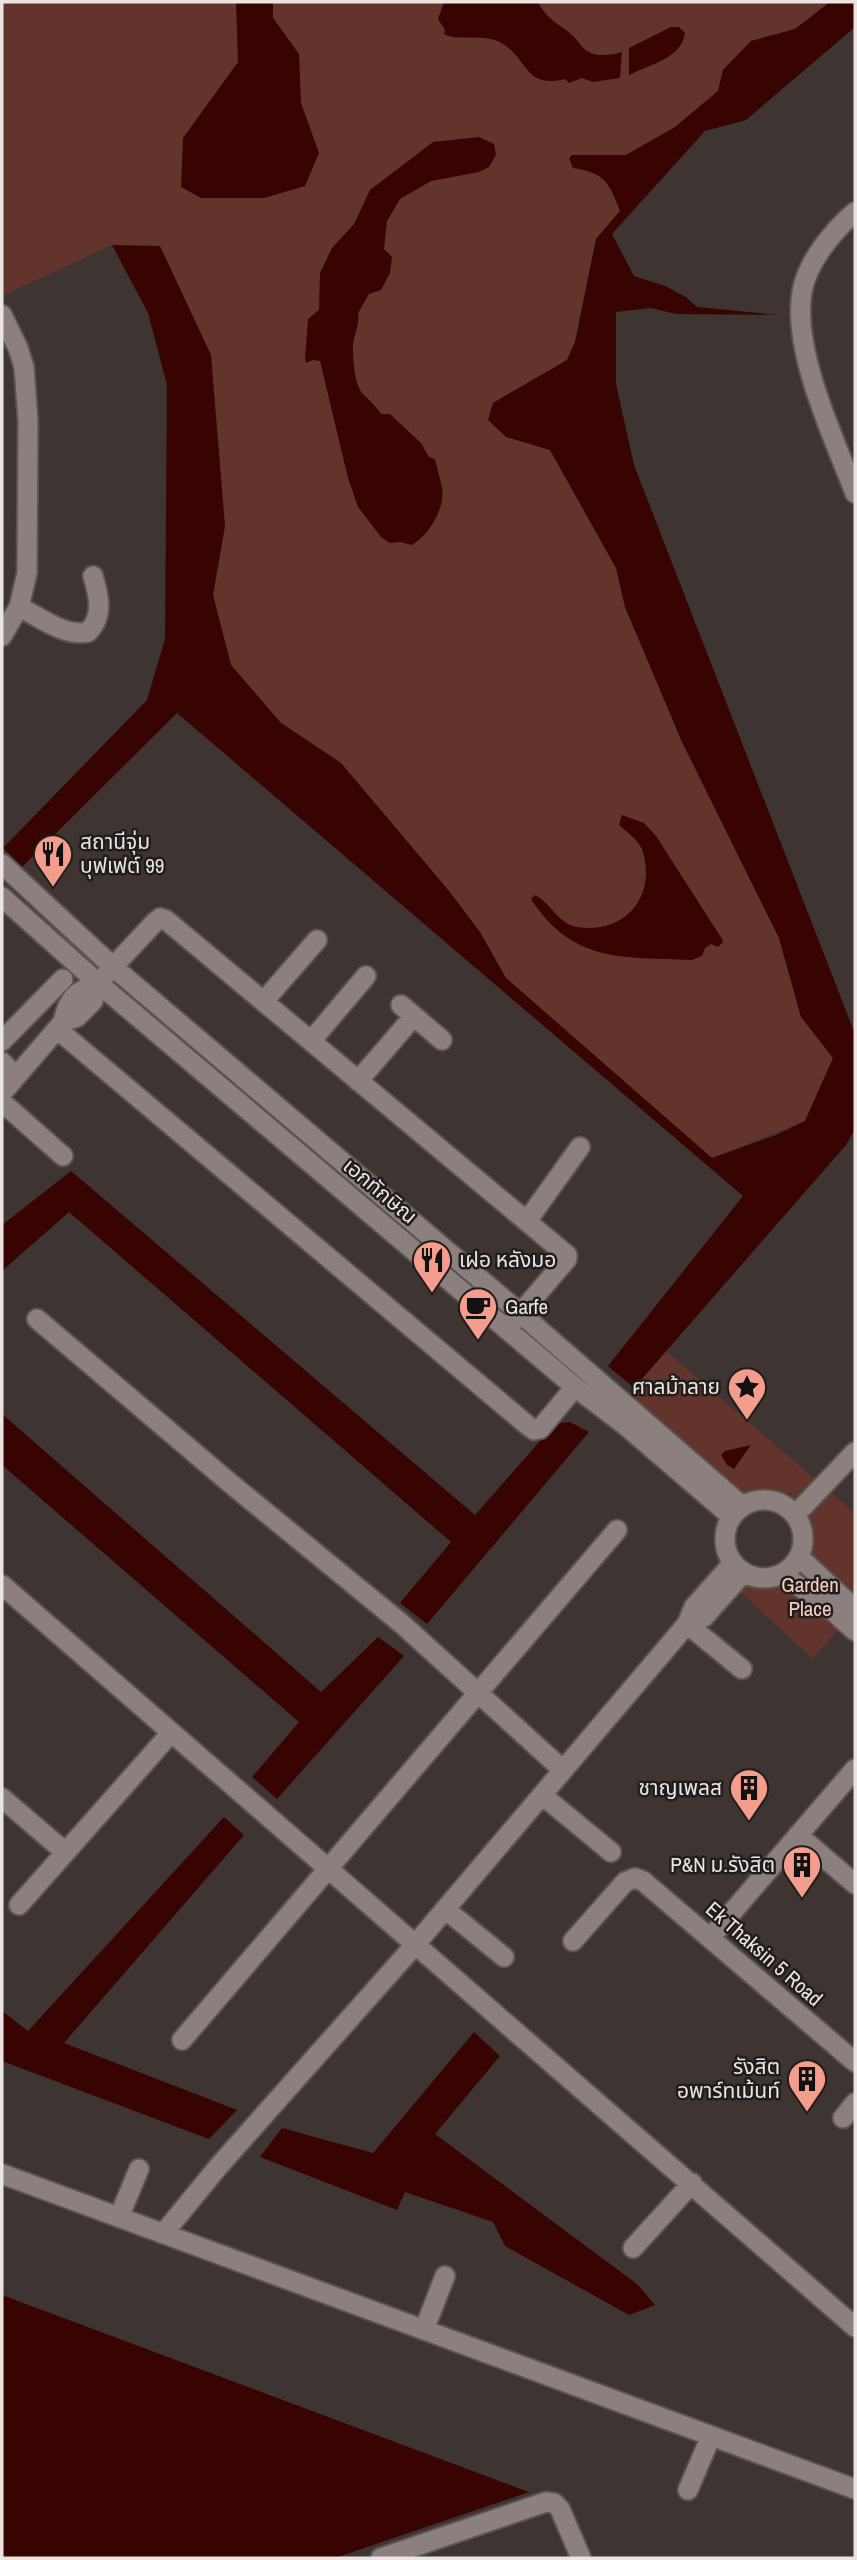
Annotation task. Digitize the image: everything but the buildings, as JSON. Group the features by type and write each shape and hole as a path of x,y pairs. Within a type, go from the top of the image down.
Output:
{"street":[{"path":"855,212 827,242 807,275 800,308 807,359 855,493"},
{"path":"2,315 24,367 28,421 27,573 19,607 2,636"},
{"path":"19,607 66,631 79,634 88,632 98,617 97,589 93,576"},
{"path":"2,864 112,966 520,1313 607,1400"},
{"name":"เอกทักษิณ","path":"2,897 98,983 575,1387 607,1400 737,1511"},
{"path":"2,1093 8,1069 60,1026 77,1017 93,1001 98,983 112,966 154,923 160,918 166,920 568,1257 508,1329"},
{"path":"264,1001 317,940"},
{"path":"311,1041 366,976"},
{"path":"2,1041 63,979"},
{"path":"358,1081 408,1010 442,1040"},
{"path":"60,1026 534,1430 540,1429 575,1387"},
{"path":"2,1102 63,1156"},
{"path":"527,1221 580,1147"},
{"path":"37,1319 428,1646 563,1770"},
{"path":"795,1515 853,1458"},
{"path":"760,1500 780,1503 795,1515 803,1535 799,1556 791,1567 768,1578 755,1576 739,1568 725,1539 727,1527 737,1511 760,1500"},
{"path":"182,2040 617,1530"},
{"path":"799,1556 855,1609"},
{"path":"163,2234 259,2119 446,1909 688,1623 704,1617 739,1568"},
{"path":"781,1574 824,1604 855,1631"},
{"path":"2,1585 170,1734 692,2183 855,2327"},
{"path":"688,1623 742,1669"},
{"path":"19,1905 170,1734"},
{"path":"710,1938 855,1769"},
{"path":"542,1795 611,1852"},
{"path":"2,1798 65,1853"},
{"path":"799,1835 855,1884"},
{"name":"Ek Thaksin 5 Road","path":"573,1941 625,1882 635,1878 643,1881 855,2062"},
{"path":"446,1909 504,1957"},
{"path":"119,2217 139,2169"},
{"path":"2,2174 855,2489"},
{"path":"633,2248 692,2183"},
{"path":"424,2330 444,2276"},
{"path":"688,2490 711,2436"},
{"path":"381,2558 546,2502 554,2503 560,2509 581,2558"}],"green space":[{"path":"2,2 830,2 795,29 751,41 723,70 718,91 675,127 626,155 572,155 570,158 573,168 592,173 604,180 620,211 596,239 575,342 567,360 493,403 506,437 550,450 616,568 625,607 682,742 779,938 801,1017 833,1058 805,1121 712,1158 506,978 480,932 449,891 341,763 281,723 231,665 213,595 225,526 160,247 112,245 2,296"},
{"name":"Garden Place","path":"666,1351 855,1513 855,1609 813,1659 727,1580 803,1554 791,1493 733,1493 623,1401"}],"shaded area":[{"path":"236,2 273,2 273,18 299,54 301,103 319,153 305,186 264,198 201,198 181,187 183,138 238,62"},
{"path":"444,2 538,2 549,17 592,54 610,55 622,52 620,78 593,82 582,78 569,83 565,79 542,80 528,71 511,50 496,40 444,34 445,30 438,19"},
{"path":"830,2 855,2 855,27 746,120 705,131 612,234 634,276 665,286 686,297 697,307 778,315 676,314 651,308 616,312 616,384 634,465 855,1034 855,1129 846,1145 634,1388 608,1366 743,1196 177,713 22,867 3,848 147,700 165,639 167,385 148,313 112,245 160,246 211,355 225,526 213,595 231,665 281,723 341,763 449,891 480,932 506,978 712,1158 776,1135 805,1121 833,1058 801,1017 779,938 682,742 625,607 616,568 550,450 506,437 488,420 493,403 567,360 575,342 596,239 620,211 604,180 592,173 573,168 569,158 572,155 626,155 675,127 718,91 723,70 751,41 795,29"},
{"path":"671,27 679,27 685,33 678,49 663,60 629,75 629,48"},
{"path":"479,137 494,144 496,155 489,167 479,172 431,181 400,199 387,221 384,249 392,257 390,273 381,290 369,294 358,313 353,351 360,390 381,414 390,414 421,443 429,457 435,459 442,487 439,512 424,535 412,545 390,543 381,537 358,507 348,478 320,361 306,363 308,319 319,310 320,273 332,248 354,224 370,190 433,142"},
{"path":"622,815 644,823 656,836 722,939 723,942 718,947 711,944 705,948 702,956 692,960 622,957 602,953 564,936 531,899 535,895 565,922 577,927 603,927 624,917 633,909 644,888 646,865 640,845 619,825"},
{"path":"71,1171 475,1515 555,1424 570,1422 589,1432 427,1624 400,1603 451,1542 69,1212 2,1271 2,1225"},
{"path":"2,1414 321,1692 378,1637 404,1656 277,1799 252,1777 299,1722 2,1465"},
{"path":"751,1445 734,1469 727,1465 721,1455 725,1451"},
{"path":"224,1817 244,1835 64,2043 237,2110 209,2139 2,2061 2,2011 28,2031"},
{"path":"474,2032 500,2056 435,2134 637,2284 655,2305 629,2315 505,2246 493,2222 405,2192 397,2210 260,2157 282,2128 373,2153"},
{"path":"2,2295 529,2492 335,2558 2,2558"}],"place":[{"name":"สถานีจุ่ม บุฟเฟต์ 99","path":"53,888"},
{"name":"เฝอ หลังมอ","path":"432,1294"},
{"name":"Garfe","path":"478,1341"},
{"name":"ศาลม้าลาย","path":"747,1421"},
{"name":"ชาญเพลส","path":"749,1822"},
{"name":"P&N ม.รังสิต","path":"802,1899"},
{"name":"รังสิต อพาร์ทเม้นท์","path":"807,2113"}]}
